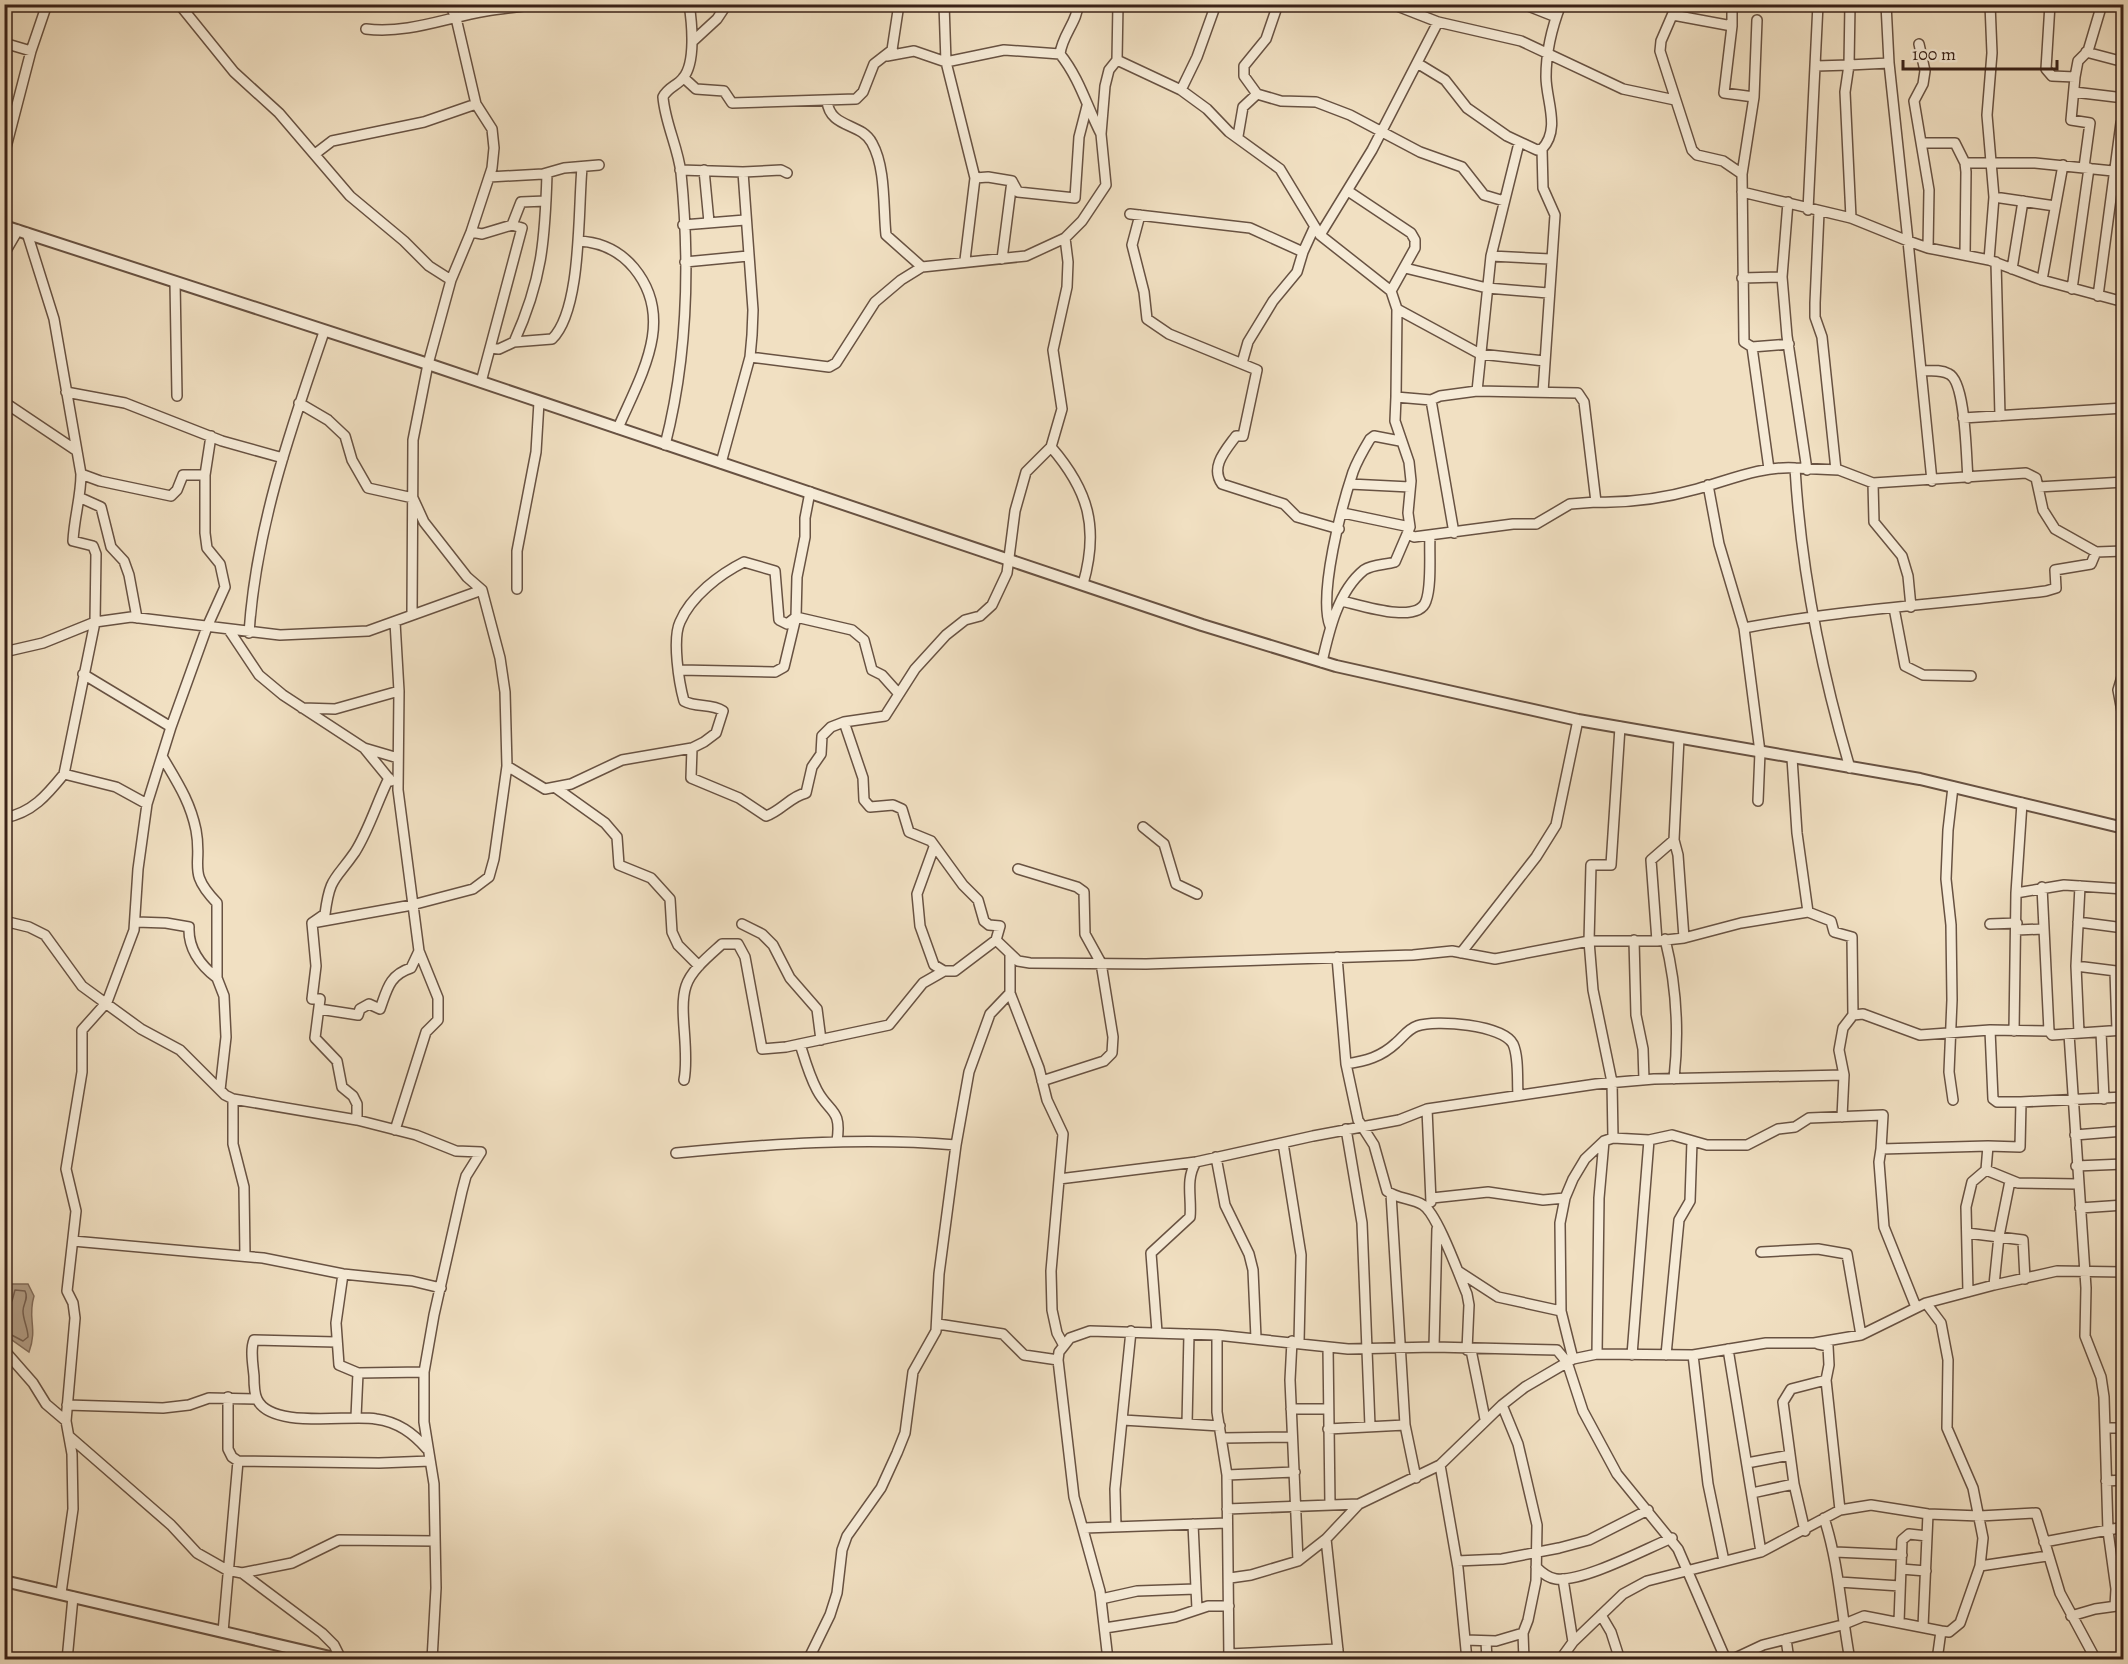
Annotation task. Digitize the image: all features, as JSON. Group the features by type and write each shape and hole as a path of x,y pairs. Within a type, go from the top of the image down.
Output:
{"street":[{"path":"4,155 31,51 47,4"},
{"path":"179,4 234,72 279,113 350,196 404,241 429,266 451,280"},
{"path":"412,613 413,440 428,364 451,280 471,232 489,177 494,147 492,129 476,104 456,18 450,4"},
{"path":"366,29 386,32 515,6 537,4"},
{"path":"665,445 678,398 687,317 680,170 663,97 666,90 684,78 692,42 689,4"},
{"path":"692,42 717,19 727,4"},
{"path":"684,78 696,89 724,91 732,102 856,99 863,92 874,64 892,50 898,4"},
{"path":"944,4 946,62 975,178 964,260"},
{"path":"1078,4 1078,13 1063,37 1060,54 1082,87 1087,106 1101,134"},
{"path":"750,357 829,367 836,363 875,302 901,280 922,267 964,260 1026,256 1065,238 1082,221 1106,185 1101,134 1105,86 1109,70 1117,60 1118,4"},
{"path":"1181,90 1197,57 1216,4"},
{"path":"1278,4 1266,39 1244,66 1244,76 1257,94 1281,101 1316,102 1350,115 1420,152 1462,167 1484,195 1504,201"},
{"path":"1523,4 1556,17"},
{"path":"1543,392 1550,259 1555,215 1543,188 1542,149 1546,144 1552,124 1546,84 1549,53 1561,4"},
{"path":"1677,4 1660,46 1675,100 1694,153 1720,159 1742,174"},
{"path":"1808,210 1810,124 1816,66 1818,4"},
{"path":"1850,4 1849,65 1845,92 1851,218"},
{"path":"1886,4 1888,63 1932,481"},
{"path":"1990,4 1992,53 1987,116 1994,197 1993,261 2000,416"},
{"path":"2050,4 2046,69 2052,76 2075,77"},
{"path":"2072,289 2087,168 2090,123 2072,120 2075,77 2078,61 2086,52 2102,4"},
{"path":"2116,4 2124,6"},
{"path":"1398,6 1438,22 1521,41 1623,89 1675,100"},
{"path":"1732,10 1724,93 1754,97"},
{"path":"1673,15 1732,26"},
{"path":"1757,21 1754,97 1742,174 1744,342 1752,347 1789,344"},
{"path":"1242,363 1248,342 1273,301 1297,272 1303,252 1348,191 1382,132 1438,22"},
{"path":"4,43 31,51"},
{"path":"1919,44 1924,71 1923,84 1914,101 1923,142 1929,190 1929,248"},
{"path":"874,64 890,54 914,51 946,62 1004,50 1060,54"},
{"path":"2086,52 2124,62"},
{"path":"1117,60 1181,90 1280,169 1317,232 1391,291 1398,309 1395,421 1409,462 1409,531 1395,562 1365,570 1342,601 1330,626 1322,662"},
{"path":"1417,63 1445,80 1467,108 1519,143 1537,150 1542,149"},
{"path":"1816,66 1888,63"},
{"path":"2074,92 2124,98"},
{"path":"1238,136 1243,107 1257,94"},
{"path":"827,101 828,108 837,121 866,135 872,143 879,167 886,235 922,267"},
{"path":"315,154 332,141 424,122 476,104"},
{"path":"975,178 988,177 1012,182 1018,192 1075,198 1079,137 1087,106"},
{"path":"2098,296 2121,123"},
{"path":"1923,142 1955,144 1965,162 1965,254"},
{"path":"1477,391 1491,256 1519,143"},
{"path":"1965,162 2063,165 2113,171"},
{"path":"489,177 547,174 564,168 599,165"},
{"path":"2042,280 2063,165"},
{"path":"490,348 499,349 514,342 552,339 558,333 570,300 578,241 582,168"},
{"path":"680,170 743,172 781,170 787,173"},
{"path":"704,170 709,222"},
{"path":"721,464 750,357 753,310 744,220 743,172"},
{"path":"514,342 536,285 541,265 547,174"},
{"path":"1002,259 1012,182"},
{"path":"1348,191 1411,233 1415,240 1415,248 1391,291"},
{"path":"1742,192 1788,202 1808,210 1851,218 1929,248 1993,261 2042,280 2124,302"},
{"path":"1994,197 2055,206"},
{"path":"512,225 521,202 546,201"},
{"path":"2012,269 2024,201"},
{"path":"1788,202 1782,248 1782,277 1807,470"},
{"path":"1819,212 1815,317 1822,337 1836,470"},
{"path":"1303,252 1250,228 1135,214 1132,245 1144,292 1147,319 1169,334 1257,370 1243,436 1236,436 1217,466 1217,476 1222,484 1284,504 1297,518 1339,529"},
{"path":"683,225 744,220"},
{"path":"471,232 482,234 512,225 522,228 481,382"},
{"path":"4,226 428,364 1202,625 1322,662 1409,684 1578,720 1953,787 2124,828"},
{"path":"4,254 22,232"},
{"path":"4,818 28,811 50,792 64,774 95,622 96,554 93,546 73,541 74,523 81,498 81,474 54,319 22,232"},
{"path":"692,748 691,778 739,798 766,816 777,812 798,795 806,793 812,767 821,754 822,736 831,727 844,722 885,716 915,669 946,635 965,620 980,616 992,605 1010,560 1015,511 1026,472 1051,447 1062,409 1053,350 1067,287 1068,262 1065,238"},
{"path":"578,241 594,242 617,251 647,285 656,312 647,357 618,428"},
{"path":"685,262 748,256"},
{"path":"1491,256 1550,259"},
{"path":"1405,268 1487,288 1548,293"},
{"path":"1742,278 1782,277"},
{"path":"175,282 177,396"},
{"path":"1398,309 1480,354 1544,361"},
{"path":"249,633 259,548 268,502 324,332"},
{"path":"1752,347 1769,469"},
{"path":"1921,371 1940,371 1950,374 1960,387 1968,478"},
{"path":"1396,397 1431,400 1440,396 1477,391 1578,393 1582,396 1596,502"},
{"path":"66,392 125,403 211,436 283,458"},
{"path":"1431,400 1454,533"},
{"path":"4,402 77,451"},
{"path":"518,589 517,551 534,463 539,402"},
{"path":"299,403 328,420 345,436 352,460 368,488 401,493 413,498 424,522 467,577 482,590 500,657 505,692 507,766 489,877 473,889 412,904 312,923"},
{"path":"1963,418 2124,408"},
{"path":"61,1593 73,1509 70,1437 66,1421 75,1318 73,1303 67,1291 76,1211 66,1169 84,1056 81,1036 84,1026 107,1002 117,981 136,922 138,869 147,804 171,727 207,627 225,587 220,564 207,548 204,518 211,436"},
{"path":"1330,626 1325,604 1350,484 1370,439 1374,436 1400,441"},
{"path":"1051,447 1070,471 1088,506 1091,546 1083,584"},
{"path":"1795,468 1801,548 1813,615 1850,768"},
{"path":"1343,513 1409,531 1414,537 1512,524 1529,525 1570,504 1629,500 1708,485 1769,469 1836,470 1874,483 1932,481 2026,473 2036,478 2043,510 2055,528 2096,552 2124,551"},
{"path":"81,474 100,481 171,496 177,490 183,475 206,475"},
{"path":"2038,487 2124,482"},
{"path":"1874,483 1874,522 1902,556 1908,576 1911,607"},
{"path":"1350,484 1410,487"},
{"path":"1708,485 1719,544 1744,628 1760,752 1758,801"},
{"path":"681,670 781,670 787,660 796,617 797,577 805,537 805,518 810,492"},
{"path":"81,498 101,507 111,548 124,561 129,575 138,618"},
{"path":"1342,601 1405,614 1418,611 1426,602 1430,535"},
{"path":"1744,628 1813,615 1911,607 2056,588 2055,570 2091,564 2096,552"},
{"path":"507,766 545,789 556,788 586,778 622,760 692,748 716,733 723,711 716,707 692,705 684,701 681,670 676,656 679,623 688,609 724,572 744,562 775,571 779,620 787,624 796,617"},
{"path":"4,652 44,643 95,622 138,618 249,633 312,635 368,630 482,590"},
{"path":"1894,608 1905,666 1923,675 1971,676"},
{"path":"796,617 852,630 864,640 872,670 882,675 899,694"},
{"path":"395,622 399,691 398,790 419,951 438,998 438,1020 426,1032 395,1130"},
{"path":"229,630 259,675 300,708 364,748 398,758"},
{"path":"2124,670 2118,690 2124,722"},
{"path":"83,674 171,727"},
{"path":"300,708 335,710 399,691"},
{"path":"1461,953 1536,857 1556,825 1578,720"},
{"path":"684,1080 688,1061 686,986 699,966 722,944 738,944 745,957 751,977 762,1049 800,1044 889,1025 923,982 944,971 955,971 996,940 1000,926 989,925 984,921 978,900 925,837 909,832 902,808 893,805 870,807 864,800 863,778 844,722"},
{"path":"1597,1354 1599,1198 1609,1140 1612,1082 1593,990 1589,940 1591,865 1611,865 1620,727"},
{"path":"1679,738 1674,840 1684,938"},
{"path":"364,748 398,790"},
{"path":"163,758 179,780 196,831 197,874 206,891 218,903 217,978 224,996 226,1037 220,1090"},
{"path":"1792,758 1796,824 1808,912"},
{"path":"64,774 116,787 147,804"},
{"path":"312,923 325,914 328,888 355,852 389,778"},
{"path":"1953,787 1946,879 1951,925 1949,1072 1953,1100"},
{"path":"556,788 604,824 617,837 619,865 651,878 670,899 672,932 678,945 699,966"},
{"path":"2014,1031 2016,893 2022,804"},
{"path":"1143,827 1164,844 1176,884 1197,894"},
{"path":"1674,840 1651,860 1661,940 1672,966 1677,1057 1674,1079"},
{"path":"934,848 920,884 917,904 928,952 934,965 944,971"},
{"path":"1018,869 1077,887 1084,892 1085,934 1101,963 1113,1037 1112,1053 1104,1060 1042,1081"},
{"path":"2016,893 2042,887 2080,886 2124,890"},
{"path":"2071,1616 2119,1606 2108,1531 2101,1377 2085,1336 2085,1272 2072,1100 2080,886"},
{"path":"2042,887 2049,1031 2052,1035 2120,1030 2119,971 2076,966"},
{"path":"996,940 1018,961 1030,963 1337,957 1452,951 1495,959 1589,940 1684,938 1741,923 1808,912 1831,921 1834,932 1852,937 1853,1015 1839,1039 1844,1075 1842,1117"},
{"path":"4,921 29,927 45,936 82,986 141,1029 180,1050 220,1090 233,1099 357,1120 395,1130 456,1151 481,1152 466,1176 434,1315 424,1371 424,1422 434,1484 436,1588 432,1659"},
{"path":"136,922 166,923 189,927 189,938 201,966 217,978"},
{"path":"2078,922 2124,928"},
{"path":"312,923 316,966 312,999 320,999 315,1038 337,1061 342,1087 353,1096 357,1104 357,1120"},
{"path":"742,924 762,934 773,945 790,978 817,1009 821,1040"},
{"path":"1990,924 2044,929"},
{"path":"1634,940 1636,1015 1643,1048 1644,1080"},
{"path":"319,1009 358,1015 360,1009 369,1004 380,1009 391,979 411,968 419,951"},
{"path":"1010,955 1010,993 1047,1100 1062,1129 1051,1271 1052,1310 1057,1333 1063,1344"},
{"path":"1337,957 1346,1065 1361,1126 1374,1144 1384,1186 1391,1194 1422,1204 1429,1209 1437,1223 1469,1305 1469,1350 1485,1419"},
{"path":"808,1659 831,1615 837,1593 842,1550 847,1536 881,1488 905,1434 914,1372 933,1340 938,1324 939,1274 956,1145 969,1072 990,1014 1010,993"},
{"path":"1853,1015 1863,1014 1920,1035 1951,1031 2049,1031"},
{"path":"1346,1065 1372,1060 1385,1052 1407,1032 1425,1024 1495,1030 1508,1037 1514,1047 1518,1095"},
{"path":"1990,1030 1993,1099 1997,1102 2104,1100 2124,1097"},
{"path":"2101,1032 2104,1100"},
{"path":"800,1044 809,1075 836,1116 839,1125 837,1141"},
{"path":"1059,1179 1196,1162 1346,1129 1400,1120 1427,1109 1612,1082 1844,1075"},
{"path":"233,1099 233,1144 244,1187 245,1256"},
{"path":"1881,1149 1988,1146 2020,1148 2021,1102"},
{"path":"1427,1109 1432,1198 1429,1209"},
{"path":"1726,1659 1688,1569 1672,1538 1617,1474 1583,1411 1561,1311 1559,1238 1565,1198 1585,1160 1609,1140 1649,1140 1672,1135 1707,1145 1748,1145 1778,1129 1796,1127 1809,1118 1883,1115 1879,1162 1884,1227 1916,1307"},
{"path":"1346,1129 1362,1223 1370,1426"},
{"path":"2075,1135 2124,1131"},
{"path":"676,1153 837,1141 886,1140 956,1145"},
{"path":"1632,1355 1649,1140"},
{"path":"1666,1354 1679,1220 1690,1201 1692,1141"},
{"path":"1282,1143 1301,1255 1291,1409 1298,1561"},
{"path":"1968,1292 1966,1207 1972,1182 1986,1170 1988,1146"},
{"path":"1216,1157 1225,1205 1249,1254 1253,1270 1256,1338"},
{"path":"1157,1332 1150,1253 1190,1217 1189,1185 1191,1171 1196,1162"},
{"path":"2076,1166 2124,1164"},
{"path":"1986,1170 2010,1181 2078,1184"},
{"path":"1994,1285 2010,1181"},
{"path":"1432,1198 1488,1192 1543,1200 1565,1198"},
{"path":"1391,1194 1405,1425 1416,1478"},
{"path":"2080,1208 2124,1205"},
{"path":"1434,1347 1437,1223"},
{"path":"1967,1233 2023,1240 2025,1279"},
{"path":"73,1241 245,1256 343,1274 412,1281 441,1288"},
{"path":"1761,1252 1818,1249 1847,1254 1861,1335"},
{"path":"1456,1270 1498,1297 1561,1311"},
{"path":"1230,1578 1251,1575 1298,1561 1326,1539 1359,1504 1440,1465 1502,1405 1525,1387 1570,1360 1597,1354 1693,1355 1766,1343 1814,1343 1861,1335 1926,1303 1994,1285 2056,1271 2124,1272"},
{"path":"343,1274 336,1323 339,1365 358,1373 424,1371"},
{"path":"1731,1659 1763,1645 1842,1625 1864,1616 1949,1632 1960,1623 1980,1566 1983,1538 1980,1516 1961,1456 1947,1428 1948,1360 1941,1323 1926,1303"},
{"path":"938,1324 1004,1334 1024,1355 1058,1360"},
{"path":"1107,1659 1101,1599 1074,1497 1058,1360 1063,1344 1080,1332 1131,1331 1217,1335 1328,1347 1434,1347 1469,1350 1549,1348 1570,1360"},
{"path":"1116,1527 1115,1489 1131,1331"},
{"path":"1187,1424 1189,1334"},
{"path":"1217,1335 1220,1426 1227,1474 1230,1578 1229,1657 1338,1649"},
{"path":"257,1399 253,1361 254,1340 336,1342"},
{"path":"1814,1343 1828,1346 1829,1365 1826,1380 1840,1510"},
{"path":"1328,1347 1330,1505"},
{"path":"1728,1349 1761,1552"},
{"path":"4,1350 33,1383 46,1404 66,1421"},
{"path":"1693,1355 1708,1484 1724,1561"},
{"path":"356,1417 358,1373"},
{"path":"1805,1531 1794,1484 1783,1402 1785,1395 1791,1389 1804,1383 1826,1380"},
{"path":"67,1405 163,1408 228,1397 257,1399 272,1413 290,1416 337,1421 356,1417 376,1418 400,1426 427,1449"},
{"path":"228,1397 228,1449 232,1457 238,1461 368,1463 430,1461"},
{"path":"1502,1405 1514,1432 1530,1489 1537,1525 1536,1581 1523,1633 1524,1659"},
{"path":"1291,1409 1328,1409"},
{"path":"1123,1419 1220,1426"},
{"path":"1328,1429 1405,1425"},
{"path":"2105,1428 2124,1428"},
{"path":"70,1437 171,1525 197,1553 216,1566 227,1570 242,1573 292,1563 339,1540 435,1541"},
{"path":"1223,1438 1292,1437"},
{"path":"1747,1463 1790,1455"},
{"path":"223,1632 238,1461"},
{"path":"1440,1465 1457,1561 1467,1659"},
{"path":"1227,1474 1295,1472"},
{"path":"2106,1481 2124,1480"},
{"path":"1752,1493 1794,1484"},
{"path":"1227,1509 1359,1504"},
{"path":"1560,1659 1573,1642 1623,1594 1647,1581 1761,1552 1805,1531 1840,1510 1871,1505 1928,1514 1980,1516 2036,1513 2047,1556 2071,1616 2096,1659"},
{"path":"1457,1561 1495,1560 1588,1540 1648,1510"},
{"path":"1923,1627 1928,1514"},
{"path":"1824,1518 1835,1552 1842,1625 1850,1659"},
{"path":"1084,1528 1227,1523"},
{"path":"1193,1524 1197,1609"},
{"path":"2044,1542 2124,1527"},
{"path":"1899,1622 1905,1536 1928,1536"},
{"path":"1536,1568 1550,1578 1563,1579 1592,1571 1672,1538"},
{"path":"1326,1539 1339,1659"},
{"path":"1835,1552 1902,1555"},
{"path":"1980,1566 2047,1556"},
{"path":"1901,1569 1926,1571"},
{"path":"242,1573 322,1633 334,1645 342,1659"},
{"path":"1563,1579 1573,1642"},
{"path":"4,1581 342,1659"},
{"path":"1839,1582 1900,1586"},
{"path":"1101,1599 1137,1591 1196,1588"},
{"path":"67,1659 73,1597"},
{"path":"1105,1628 1175,1617 1208,1606 1229,1606"},
{"path":"1601,1615 1611,1632 1620,1659"},
{"path":"1937,1659 1941,1631"},
{"path":"1465,1640 1486,1641 1511,1638 1523,1633"},
{"path":"1786,1639 1789,1659"},
{"path":"1486,1641 1486,1659"}],"water":[{"path":"5,1280 9,1284 28,1284 34,1296 33,1336 29,1352 5,1335 5,1300 10,1294 5,1294"}]}
